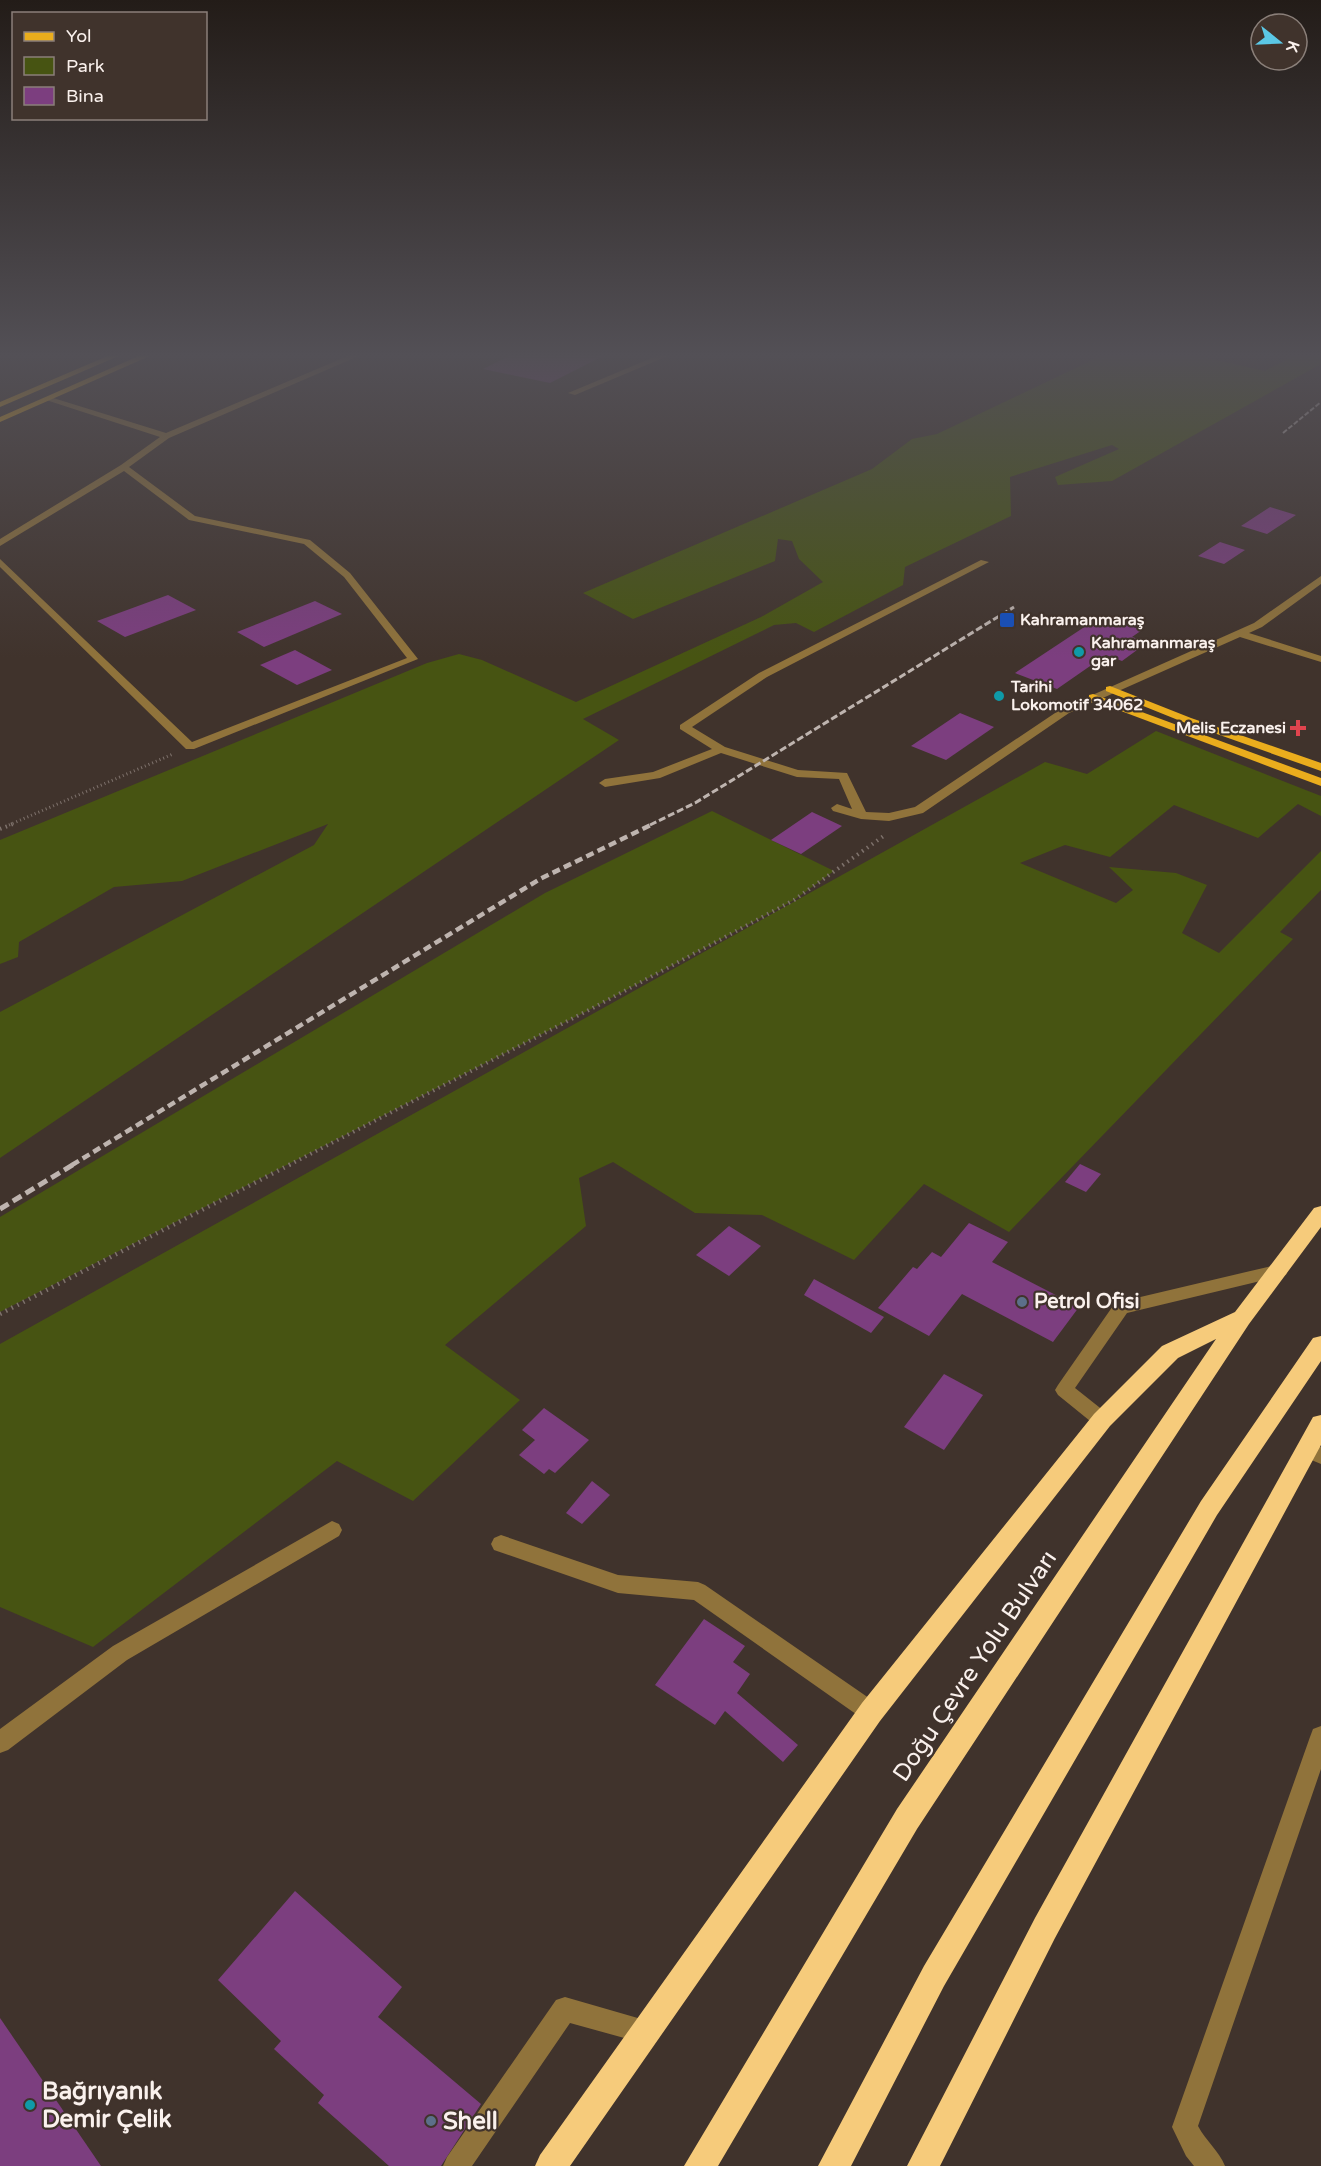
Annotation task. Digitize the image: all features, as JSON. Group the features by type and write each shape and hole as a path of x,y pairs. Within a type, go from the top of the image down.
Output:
{"highway":[{"name":"Doğu Çevre Yolu Bulvarı","path":"700,2166 907,1819 1242,1318 1321,1214"},
{"path":"551,2166 871,1712 1102,1420 1170,1352 1242,1318"},
{"path":"834,2166 934,1976 1209,1508 1321,1344"},
{"path":"923,2166 1045,1928 1315,1453 1321,1424"}],"main road":[{"path":"1110,689 1321,768"},
{"path":"1094,697 1321,782"}],"street":[{"path":"124,467 192,518 307,542 347,575 413,659 190,747 0,560 1,543 139,456"},
{"path":"861,815 843,776 797,773 721,749 684,727 763,675 984,562"},
{"path":"837,808 861,815 889,817 920,810 1065,711 1258,625 1321,579"},
{"path":"1238,633 1321,659"},
{"path":"605,783 656,775 721,749"},
{"path":"1102,1420 1064,1390 1121,1308 1280,1270"},
{"path":"0,1742 120,1653 332,1530"},
{"path":"501,1544 618,1584 698,1591 871,1712"},
{"path":"1212,2166 1195,2147 1185,2127 1321,1737"},
{"path":"456,2166 565,2009 646,2032"}],"path":[{"path":"0,829 190,747"},
{"path":"0,1314 589,1010 794,900 920,810"}],"green space":[{"path":"889,456 1077,456 1010,477 1011,516 905,567 903,585 814,632 796,623 774,625 583,719 619,740 0,1158 0,1012 314,845 328,824 182,881 114,887 19,942 18,957 0,964 0,840 427,663 459,654 482,660 576,702 761,617 823,582 799,559 792,541 778,539 775,561 633,619 583,593 872,469"},
{"path":"1103,456 1157,456 1112,481 1058,485 1055,477"},
{"path":"1156,731 1321,796 1321,816 1298,804 1258,838 1174,805 1110,857 1065,845 1020,863 1116,903 1133,890 1109,867 1176,873 1207,885 1182,933 1219,953 1321,851 1321,890 1280,932 1293,939 1009,1232 924,1184 854,1260 762,1215 695,1213 613,1162 579,1178 586,1226 445,1345 520,1400 413,1501 337,1461 93,1647 0,1607 0,1344 1045,762 1087,774"},
{"path":"712,811 834,871 794,900 589,1010 0,1312 0,1217 545,893"}],"building":[{"path":"1270,507 1296,515 1267,534 1241,526"},
{"path":"1220,542 1245,550 1224,564 1198,556"},
{"path":"168,595 196,610 125,637 97,621"},
{"path":"315,601 342,614 264,647 237,632"},
{"name":"Kahramanmaraş gar","path":"1101,616 1142,630 1132,637 1148,642 1122,661 1106,655 1057,689 1015,673"},
{"path":"295,650 332,670 297,685 260,665"},
{"path":"960,713 994,727 946,760 911,746"},
{"path":"812,812 842,826 801,854 771,840"},
{"path":"1080,1164 1101,1174 1086,1192 1065,1182"},
{"path":"969,1223 1008,1242 992,1262 1079,1307 1053,1342 962,1294 929,1336 878,1308 913,1267 917,1269 932,1252 941,1257"},
{"path":"729,1226 761,1246 729,1276 696,1255"},
{"path":"814,1279 884,1317 871,1333 804,1295"},
{"path":"944,1374 983,1395 944,1450 904,1427"},
{"path":"544,1408 589,1440 555,1473 549,1469 544,1474 519,1455 535,1440 522,1430"},
{"path":"592,1481 610,1495 582,1524 566,1513"},
{"path":"704,1619 745,1646 733,1662 750,1674 737,1693 798,1745 783,1762 725,1711 715,1725 655,1685"},
{"path":"295,1891 402,1987 378,2017 481,2104 441,2166 389,2166 318,2103 324,2095 274,2049 281,2041 218,1980"},
{"name":"Bağrıyanık Demir Çelik","path":"0,2018 101,2166 0,2166"}],"railway":[{"path":"650,825 695,803 1014,607"},
{"path":"72,1165 540,879 653,824"},
{"path":"0,1209 74,1164"}],"place":[{"name":"Kahramanmaraş","path":"1007,620"},
{"name":"Kahramanmaraş gar","path":"1079,652"},
{"name":"Tarihi Lokomotif 34062","path":"999,696"},
{"name":"Melis Eczanesi","path":"1298,728"},
{"name":"Petrol Ofisi","path":"1022,1302"},
{"name":"Bağrıyanık Demir Çelik","path":"30,2105"},
{"name":"Shell","path":"431,2121"}]}
